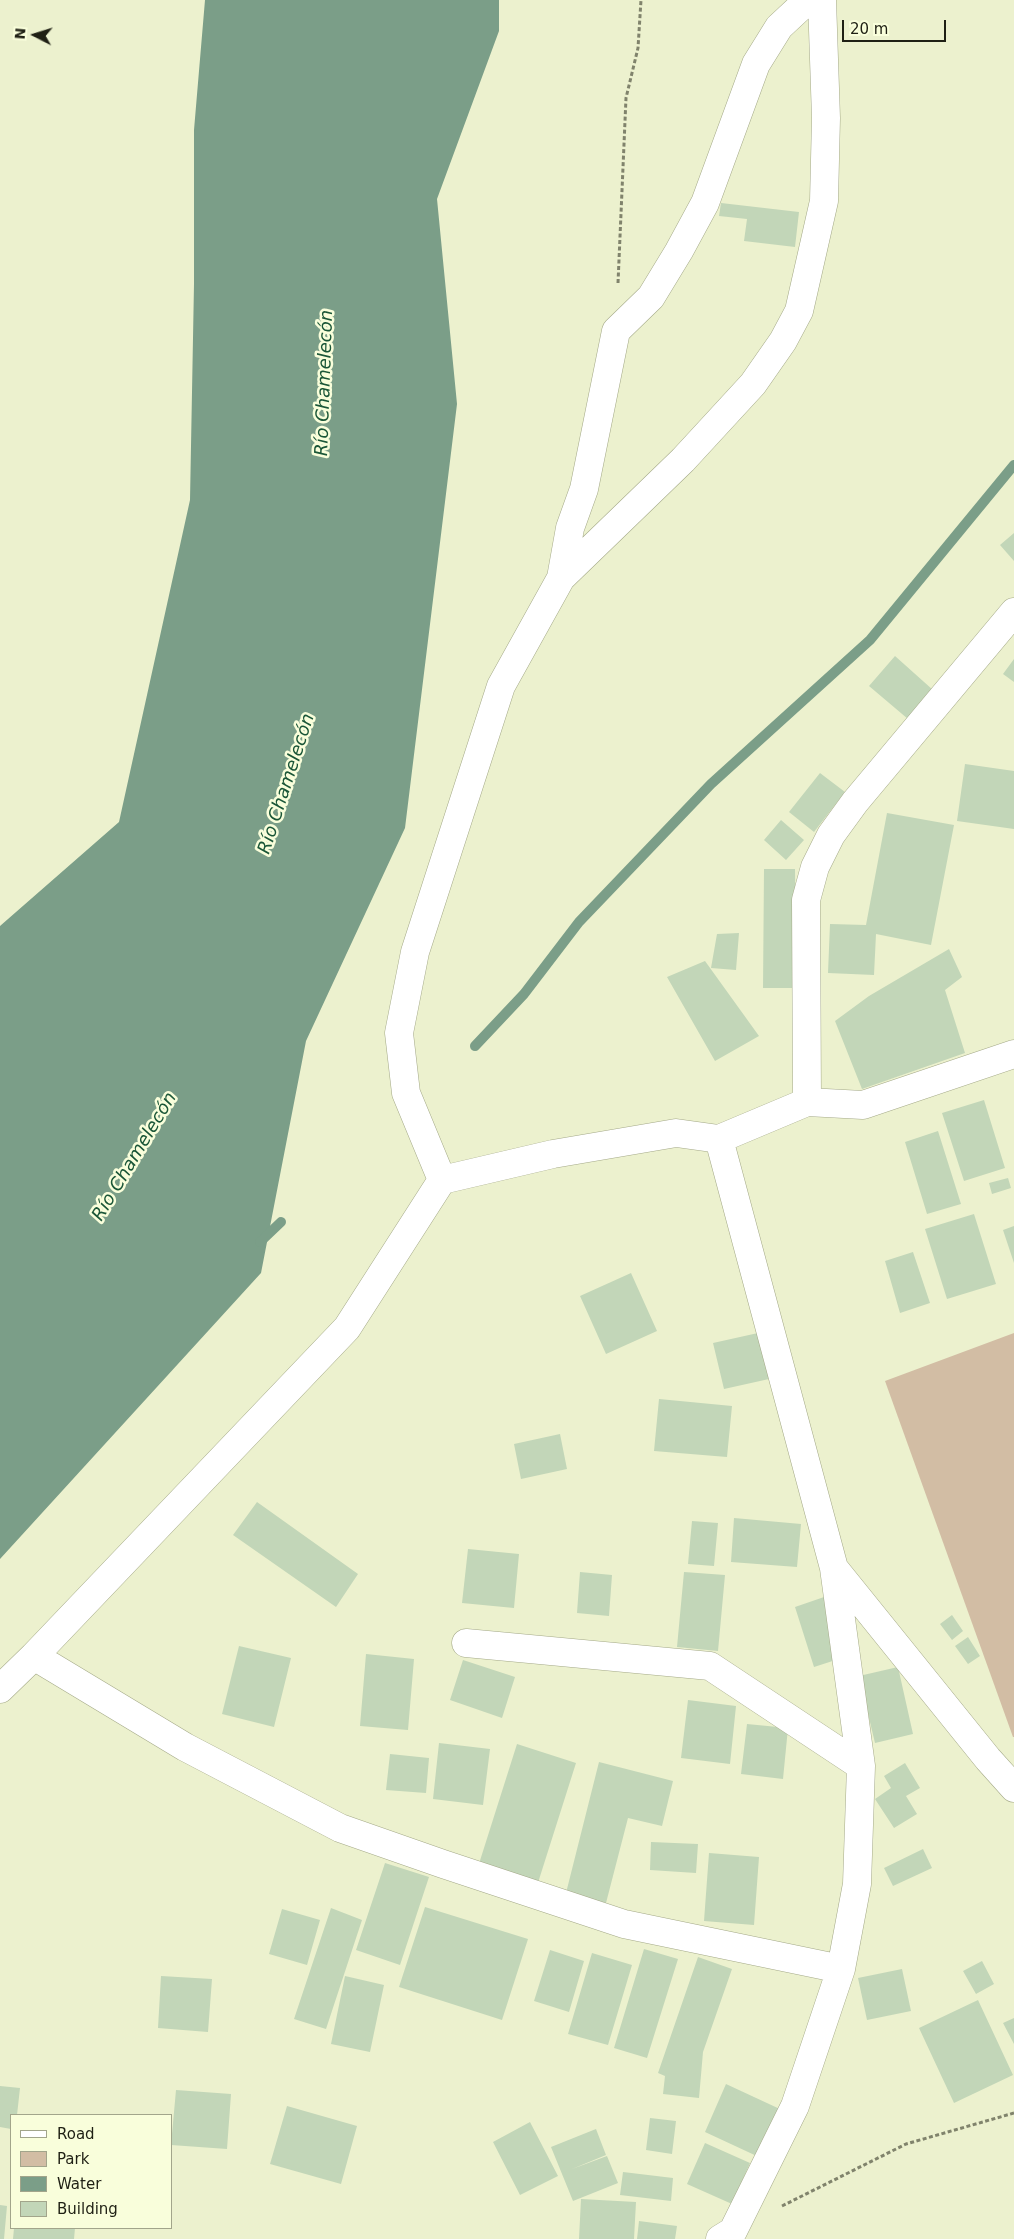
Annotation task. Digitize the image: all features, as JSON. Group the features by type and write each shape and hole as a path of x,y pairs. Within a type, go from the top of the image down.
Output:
{"street":[{"path":"561,578 570,528 584,489 616,331 651,297 679,251 705,204 756,64 779,27 808,0"},
{"path":"442,1180 406,1093 399,1033 415,952 501,686 561,578 683,460 752,384 784,341 799,310 824,201 826,118 822,0"},
{"path":"807,1102 806,900 815,867 831,835 856,802 1014,612"},
{"path":"0,1689 34,1656 347,1328 442,1180 553,1154 676,1133 720,1139 807,1102 862,1105 1014,1054"},
{"path":"720,1139 834,1568 861,1766 858,1884 841,1969 795,2106 733,2231 720,2239"},
{"path":"834,1568 988,1759 1014,1788"},
{"path":"466,1643 710,1666 861,1766"},
{"path":"34,1656 185,1747 340,1828 624,1924 841,1969"}],"path":[{"path":"616,331 626,98 638,48 641,0"},
{"path":"776,2209 906,2144 1014,2113"}],"green space":[{"path":"1014,1333 1014,1737 1013,1737 885,1381"}],"water":[{"name":"Río Chamelecón","path":"205,0 499,0 499,31 437,199 457,404 405,828 306,1041 261,1273 0,1559 0,926 119,822 190,500 194,284 194,130"}],"building":[{"path":"721,203 799,212 795,247 744,241 747,219 719,216"},
{"path":"1014,533 1014,561 1000,545"},
{"path":"895,656 933,690 908,719 869,686"},
{"path":"1014,659 1014,682 1003,674"},
{"path":"965,764 1014,771 1014,829 957,821"},
{"path":"820,773 845,792 814,832 789,812"},
{"path":"887,813 954,825 931,945 876,934 874,975 828,973 830,924 866,925"},
{"path":"781,820 804,840 786,860 764,840"},
{"path":"764,869 795,869 796,988 763,988"},
{"path":"739,933 736,970 711,968 717,934"},
{"path":"949,949 962,977 945,990 965,1053 862,1089 835,1021 869,996"},
{"path":"705,961 759,1036 715,1061 667,977"},
{"path":"984,1100 1005,1168 964,1181 942,1113"},
{"path":"938,1131 961,1204 927,1214 905,1142"},
{"path":"1008,1178 1011,1188 992,1194 989,1183"},
{"path":"974,1214 996,1284 947,1299 925,1229"},
{"path":"1014,1226 1014,1263 1003,1230"},
{"path":"913,1252 930,1303 900,1313 885,1261"},
{"path":"631,1273 657,1331 606,1354 580,1296"},
{"path":"758,1333 769,1379 724,1389 713,1343"},
{"path":"659,1399 732,1406 727,1457 654,1451"},
{"path":"560,1434 567,1469 521,1479 514,1444"},
{"path":"257,1502 358,1574 336,1607 233,1535"},
{"path":"734,1518 801,1524 797,1567 731,1562"},
{"path":"692,1521 718,1523 714,1566 688,1564"},
{"path":"468,1549 519,1554 514,1608 462,1603"},
{"path":"580,1572 612,1575 609,1616 577,1613"},
{"path":"684,1572 725,1575 718,1651 677,1647"},
{"path":"827,1596 845,1657 814,1667 795,1607"},
{"path":"952,1615 963,1631 952,1640 940,1624"},
{"path":"968,1637 980,1656 968,1664 955,1646"},
{"path":"239,1646 291,1658 274,1727 222,1714"},
{"path":"366,1654 414,1659 408,1730 360,1726"},
{"path":"463,1660 515,1677 502,1718 450,1700"},
{"path":"898,1667 913,1734 875,1743 859,1676"},
{"path":"688,1700 736,1706 730,1764 681,1758"},
{"path":"747,1724 788,1728 783,1779 741,1774"},
{"path":"439,1743 490,1749 483,1805 433,1799"},
{"path":"517,1744 576,1763 536,1889 477,1870"},
{"path":"390,1754 429,1758 426,1793 386,1790"},
{"path":"599,1762 673,1781 662,1826 628,1818 606,1903 566,1893"},
{"path":"905,1763 920,1788 906,1796 917,1814 894,1828 875,1799 891,1788 884,1776"},
{"path":"651,1842 698,1844 696,1873 650,1870"},
{"path":"923,1849 932,1868 893,1886 884,1868"},
{"path":"709,1853 759,1857 754,1925 704,1921"},
{"path":"385,1863 429,1877 400,1965 356,1950"},
{"path":"425,1907 528,1939 502,2020 399,1987"},
{"path":"331,1908 362,1920 326,2029 294,2019"},
{"path":"282,1909 320,1920 307,1965 269,1954"},
{"path":"644,1949 678,1959 647,2058 614,2048"},
{"path":"550,1950 584,1961 569,2012 534,2001"},
{"path":"592,1953 632,1965 608,2045 568,2034"},
{"path":"698,1957 732,1969 703,2052 699,2098 663,2094 665,2076 658,2073"},
{"path":"982,1961 994,1984 976,1994 963,1971"},
{"path":"902,1969 911,2011 867,2020 858,1978"},
{"path":"161,1976 212,1979 208,2032 158,2028"},
{"path":"345,1976 384,1985 370,2052 331,2044"},
{"path":"978,2000 1013,2075 954,2103 919,2028"},
{"path":"1014,2018 1014,2044 1003,2023"},
{"path":"726,2084 782,2110 761,2158 705,2132"},
{"path":"0,2086 20,2088 17,2114 10,2114 10,2129 0,2127"},
{"path":"176,2090 231,2094 227,2149 172,2145"},
{"path":"287,2106 357,2126 341,2184 270,2164"},
{"path":"650,2118 676,2121 672,2154 646,2150"},
{"path":"530,2122 558,2176 520,2195 493,2142"},
{"path":"596,2129 606,2155 572,2169 607,2156 618,2183 573,2201 551,2147"},
{"path":"705,2143 750,2163 732,2204 687,2184"},
{"path":"623,2172 673,2178 671,2201 620,2195"},
{"path":"581,2199 636,2202 634,2239 579,2239"},
{"path":"0,2205 7,2206 4,2239 0,2239"},
{"path":"639,2221 677,2226 675,2239 637,2239"},
{"path":"14,2229 75,2229 74,2239 13,2239"}],"waterway":[{"path":"475,1046 524,994 579,922 711,784 870,640 1014,465"},
{"path":"260,1242 281,1222"}]}
